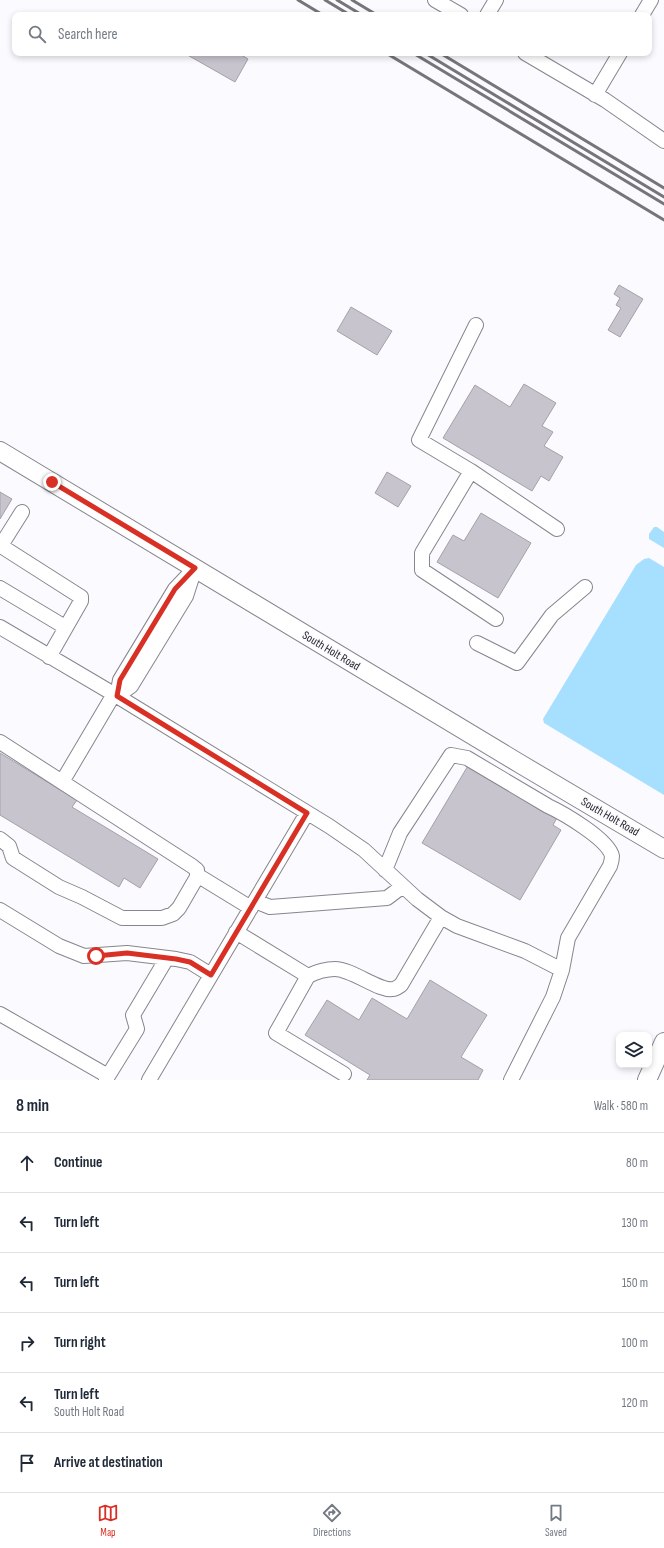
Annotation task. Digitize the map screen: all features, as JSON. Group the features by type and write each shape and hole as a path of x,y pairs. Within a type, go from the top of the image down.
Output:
{"main road":[{"name":"South Holt Road","path":"0,450 515,761 664,849"},
{"path":"648,1080 664,1042"}],"lane":[{"path":"435,0 456,12"},
{"path":"489,12 496,0"},
{"path":"644,12 651,0"},
{"path":"530,56 625,113 664,141"},
{"path":"595,95 618,56"},
{"path":"476,325 419,440 471,471 557,529"},
{"path":"471,471 422,553 422,570 496,619"},
{"path":"22,512 0,547 81,597 81,601 49,657"},
{"path":"62,782 116,695 120,680 175,589 195,568"},
{"path":"478,643 517,663 552,615 586,587"},
{"path":"0,588 65,627"},
{"path":"0,627 116,695 364,850 417,899 441,917 457,926 525,951 562,970"},
{"path":"0,742 192,866 197,870 197,875 179,908 173,914 162,918 122,918 82,897 59,888 13,858 9,846 0,839"},
{"path":"385,870 400,833 451,755 467,758 548,806 562,812 603,842 612,856 610,866 568,938 562,970 553,997 511,1080"},
{"path":"149,1080 307,813"},
{"path":"197,875 253,904 270,907 387,898 403,886"},
{"path":"0,910 59,946 84,956 127,953 167,958 190,962 211,975"},
{"path":"344,1074 276,1033 308,976 318,972 335,969 348,971 383,987 392,989 401,985 441,917"},
{"path":"236,932 308,976"},
{"path":"0,1014 107,1078 137,1029 133,1015 167,958"}],"water":[{"path":"654,527 657,527 664,532 664,548 649,539 649,534"},
{"path":"649,558 664,567 664,795 544,723 543,719 636,565 644,559"}],"building":[{"path":"189,56 243,56 248,59 235,82"},
{"path":"619,285 643,299 620,337 608,330 621,308 616,305 620,298 614,294"},
{"path":"351,307 392,331 377,355 337,331"},
{"path":"524,384 556,403 542,426 553,432 544,446 563,457 549,481 541,476 532,491 443,438 475,385 510,407"},
{"path":"387,472 411,486 398,507 375,493"},
{"path":"0,492 12,499 0,519"},
{"path":"481,513 531,543 498,598 437,562 453,535 464,541"},
{"path":"0,753 77,800 72,807 158,859 140,888 124,878 119,887 0,815"},
{"path":"469,764 558,816 553,825 561,830 520,900 422,843"},
{"path":"430,980 487,1015 461,1057 483,1070 478,1080 367,1080 370,1075 305,1035 327,1000 359,1020 372,998 407,1019"}],"railway":[{"path":"298,0 318,12"},
{"path":"325,0 345,12"},
{"path":"337,0 357,12"},
{"path":"352,0 372,12"},
{"path":"391,56 664,220"},
{"path":"418,56 664,204"},
{"path":"430,56 664,197"},
{"path":"445,56 664,188"}],"route":[{"path":"52,482 195,568 175,589 120,680 117,696 307,813 211,975 190,962 176,959 127,953 96,956"}]}
